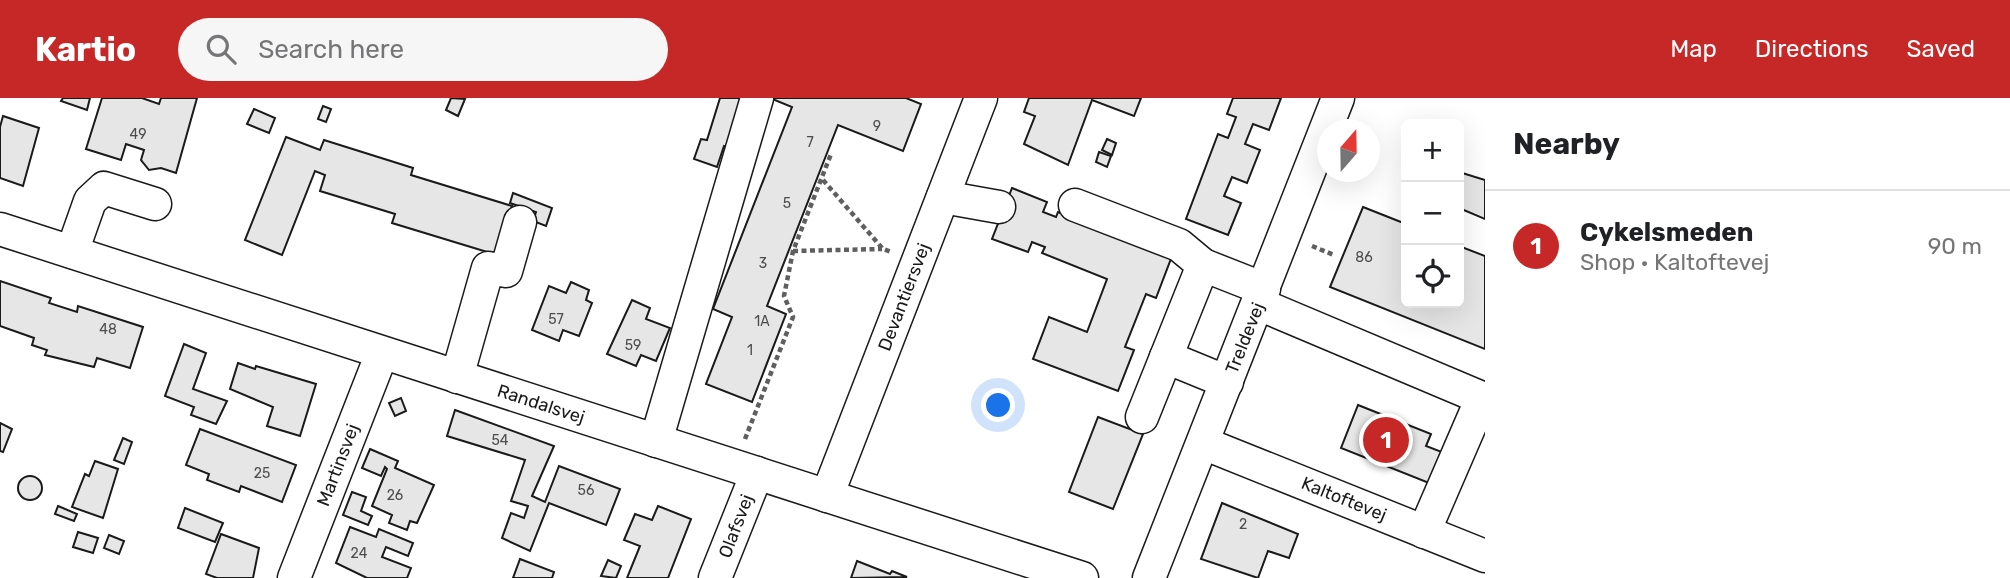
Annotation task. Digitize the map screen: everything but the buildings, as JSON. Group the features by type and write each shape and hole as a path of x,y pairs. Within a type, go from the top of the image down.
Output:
{"street":[{"path":"656,441 757,98"},
{"name":"Devantiersvej","path":"827,496 981,98"},
{"name":"Treldevej","path":"1149,578 1338,98"},
{"path":"72,252 90,201 104,188 155,204"},
{"path":"943,197 999,207"},
{"path":"1075,205 1179,245 1203,265 1261,296 1482,398 1424,531"},
{"path":"457,377 488,268 506,271 520,222"},
{"name":"Randalsvej","path":"0,229 1082,578"},
{"path":"1142,417 1203,265"},
{"name":"Martinsvej","path":"294,578 382,352"},
{"path":"1166,357 1227,382"},
{"name":"Kaltoftevej","path":"1203,443 1485,556"},
{"name":"Olafsvej","path":"715,578 746,470"}],"path":[{"path":"746,470 793,317 785,296 793,251 831,154"},
{"path":"822,179 883,249"},
{"path":"1301,241 1334,255"},
{"path":"793,251 883,249 918,261"}],"place":[{"name":"Cykelsmeden","path":"1386,440"}]}
